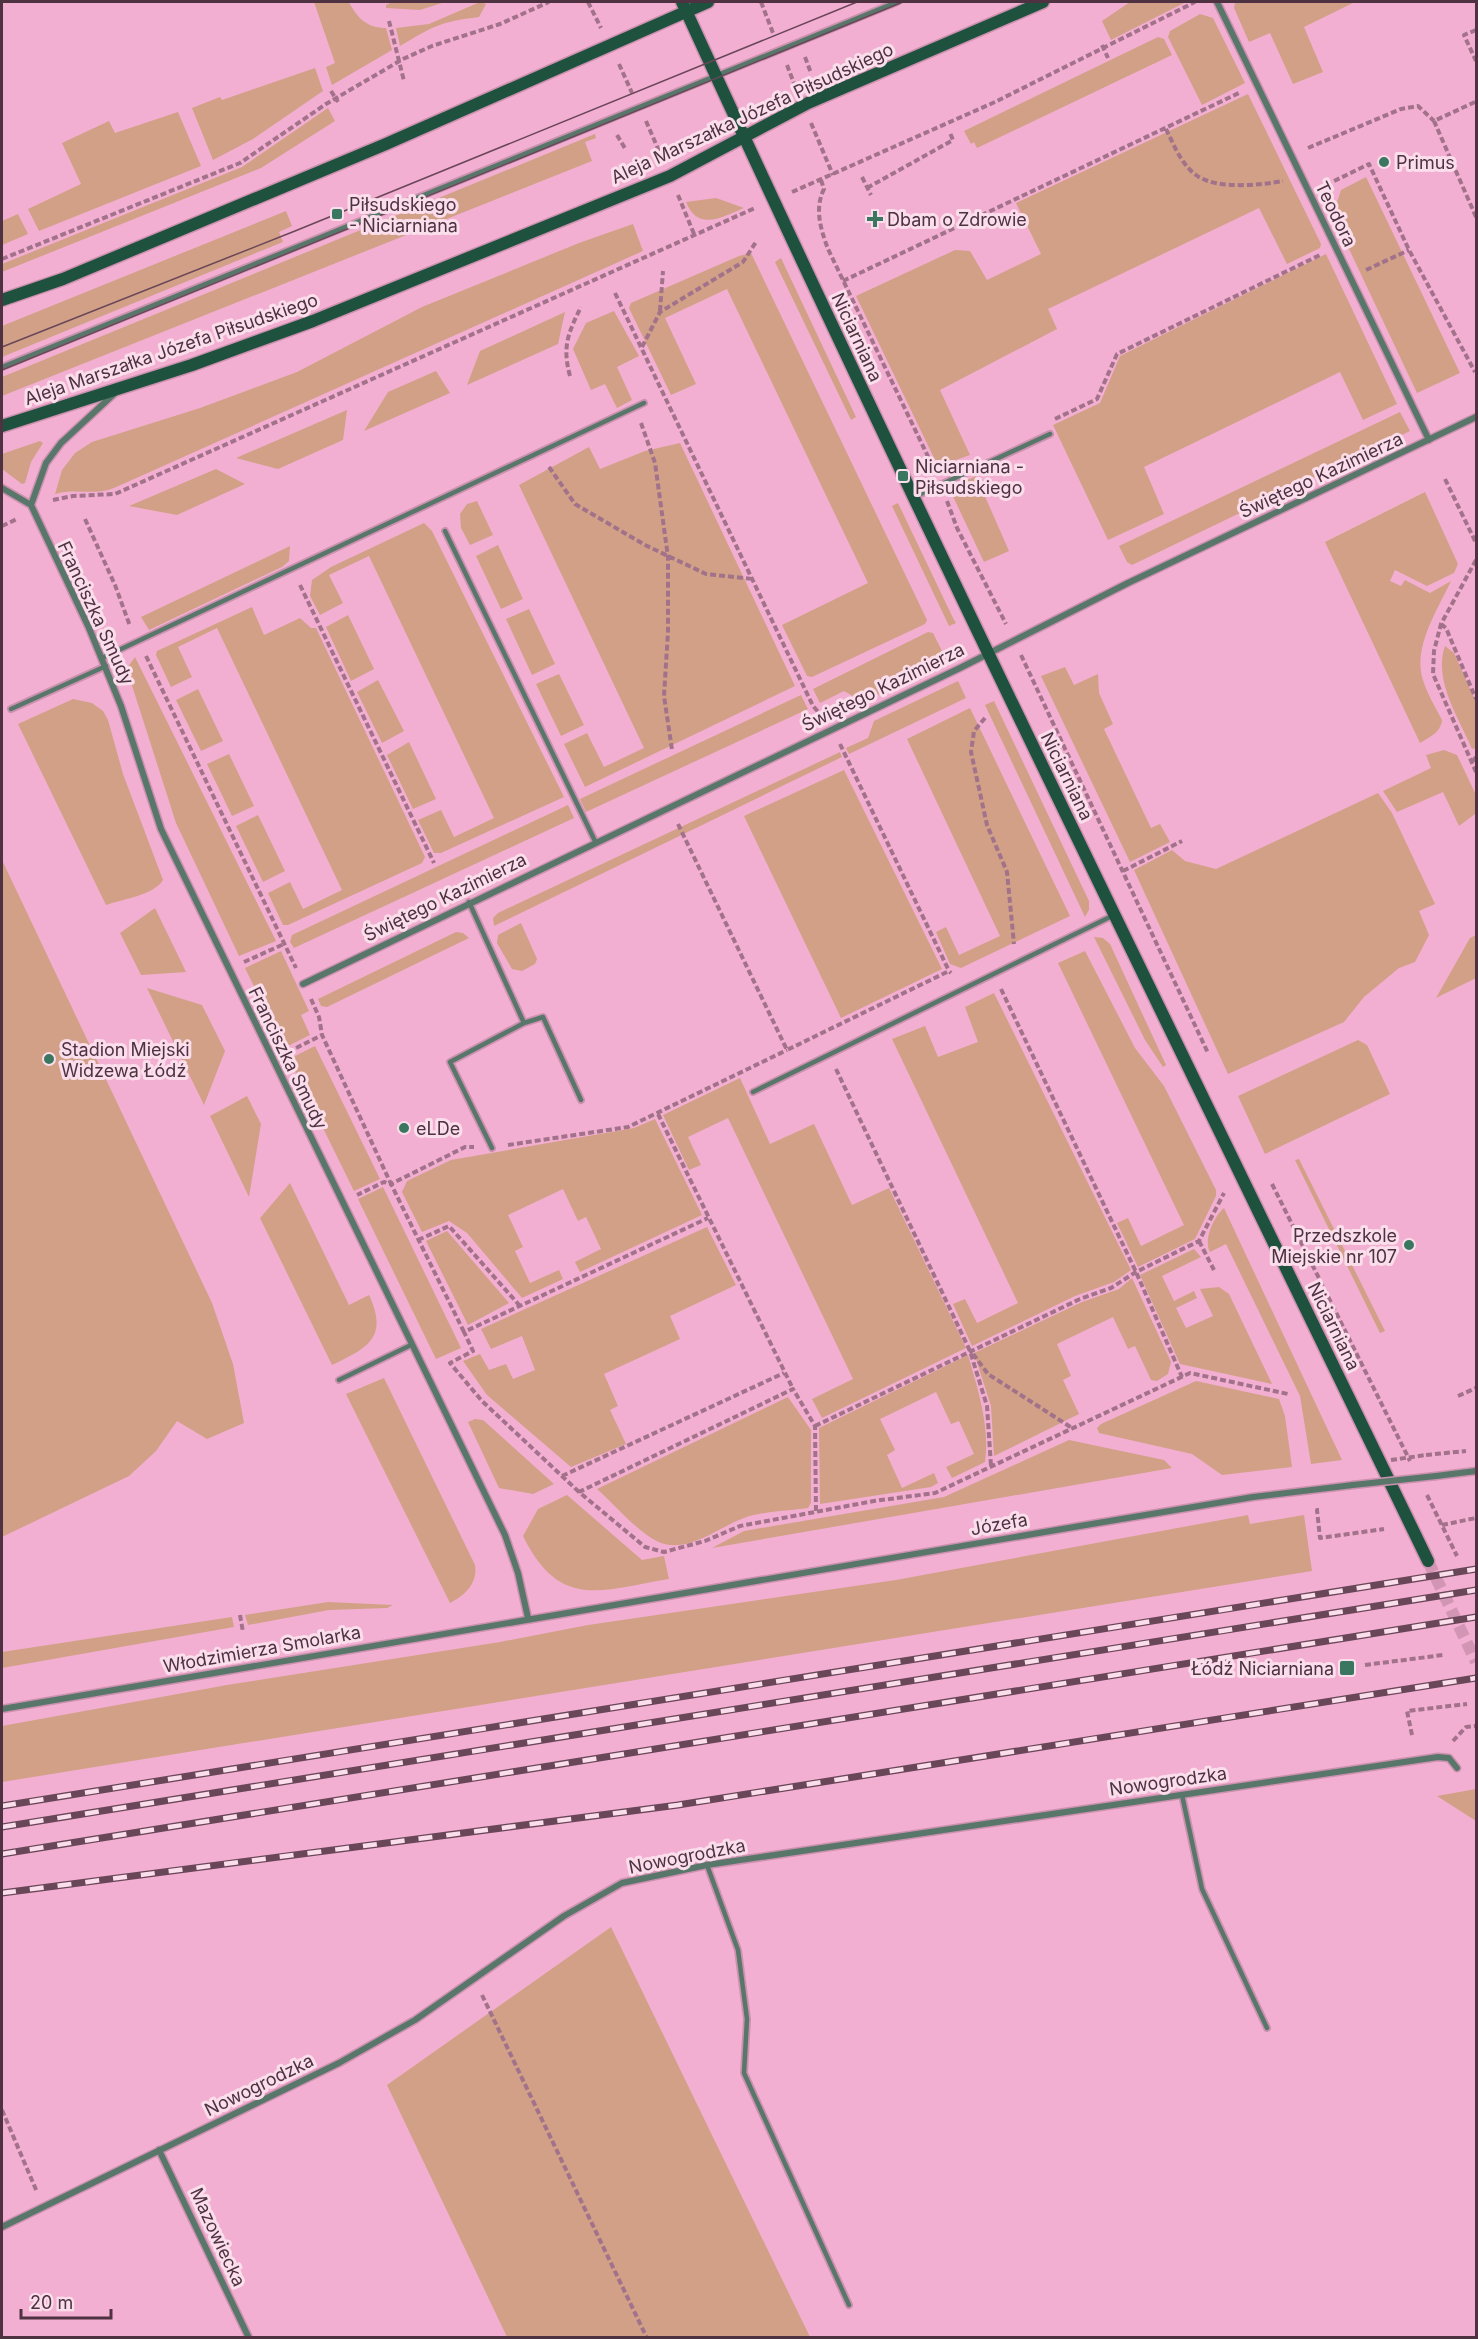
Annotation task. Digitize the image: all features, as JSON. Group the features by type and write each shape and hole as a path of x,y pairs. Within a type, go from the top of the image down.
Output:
{"main road":[{"path":"2,300 63,279 386,144 684,6 708,2"},
{"name":"Aleja Marszałka Józefa Piłsudskiego","path":"2,426 313,321 669,176 835,90 1043,2"},
{"name":"Niciarniana","path":"684,6 913,497 1428,1562"}],"street":[{"name":"Teodora","path":"1217,2 1429,440"},
{"path":"2,488 32,508 46,463 61,443 120,388"},
{"name":"Świętego Kazimierza","path":"303,984 1476,417"},
{"name":"Franciszka Smudy","path":"32,508 106,666 161,829 505,1535 518,1573 528,1618"},
{"name":"Józefa","path":"528,1618 1218,1503 1476,1471"},
{"name":"Włodzimierza Smolarka","path":"2,1709 528,1618"},
{"name":"Nowogrodzka","path":"2,2227 339,2063 415,2020 564,1916 622,1883 707,1865 1438,1756 1449,1758 1457,1768"},
{"name":"Mazowiecka","path":"159,2150 249,2337"}],"lane":[{"path":"2,367 897,2"},
{"path":"102,658 644,403"},
{"path":"913,497 1050,434"},
{"path":"446,531 595,841"},
{"path":"11,709 106,666"},
{"path":"469,902 524,1023"},
{"path":"753,1092 1114,915"},
{"path":"492,1148 450,1062 524,1023 543,1017 581,1100"},
{"path":"339,1380 411,1345"},
{"path":"1182,1795 1202,1889 1267,2028"},
{"path":"707,1865 738,1950 747,2019 744,2073 849,2305"}],"path":[{"path":"2,259 240,163 398,62 432,46 500,24 549,2"},
{"path":"810,185 940,128 1195,2"},
{"path":"389,21 404,81"},
{"path":"1476,30 1464,36 1476,61"},
{"path":"1103,47 1108,58"},
{"path":"803,51 811,73"},
{"path":"843,281 1257,85"},
{"path":"331,91 337,100"},
{"path":"1434,121 1475,102"},
{"path":"1291,155 1401,108 1418,106 1434,121 1476,217"},
{"path":"1166,128 1184,164 1198,177 1220,183 1245,185 1302,177"},
{"path":"867,188 953,140 950,133"},
{"path":"1309,193 1369,164 1409,250 1475,372"},
{"path":"862,177 871,195"},
{"path":"821,180 824,189 819,208 821,227 843,281 932,464 957,528 1004,621"},
{"path":"682,204 694,234"},
{"path":"2,526 32,508 63,497 114,494 748,211"},
{"path":"660,312 743,262 756,242"},
{"path":"1046,423 1097,399 1117,354 1336,248"},
{"path":"1350,277 1409,250"},
{"path":"642,348 660,312 663,272"},
{"path":"615,293 813,706 832,728 949,971 957,977"},
{"path":"570,376 565,357 568,333 581,307"},
{"path":"640,420 655,463 668,557 668,632 664,696 672,750"},
{"path":"545,462 575,504 668,557 706,574 753,579"},
{"path":"932,464 938,466"},
{"path":"1445,479 1476,543"},
{"path":"85,519 115,585 137,642 165,693 319,1017 322,1035 391,1184 473,1350 450,1363 482,1401 579,1492 645,1547 664,1552 705,1541 740,1526 816,1511 935,1493 1190,1373 1288,1394"},
{"path":"1476,560 1441,624 1434,651 1433,674 1476,772"},
{"path":"300,585 434,863"},
{"path":"1441,624 1446,628 1476,699"},
{"path":"1021,656 1210,1058"},
{"path":"985,718 974,731 971,752 987,825 1007,872 1014,948 1024,943"},
{"path":"1472,762 1476,757"},
{"path":"670,806 787,1050"},
{"path":"1123,871 1182,841"},
{"path":"228,969 284,944"},
{"path":"342,1202 384,1182 391,1184 465,1147 492,1148 628,1127 949,971"},
{"path":"999,983 1136,1272 1182,1377"},
{"path":"272,1059 322,1035"},
{"path":"833,1062 970,1351 987,1406 991,1466"},
{"path":"658,1114 784,1373 815,1426 816,1511"},
{"path":"1269,1179 1415,1472"},
{"path":"815,1426 1080,1299 1111,1288 1136,1272 1199,1240 1224,1193"},
{"path":"464,1332 708,1218"},
{"path":"418,1240 449,1226 520,1306"},
{"path":"1199,1240 1214,1270"},
{"path":"970,1351 988,1374 1073,1428"},
{"path":"562,1476 784,1373"},
{"path":"1458,1396 1476,1388"},
{"path":"579,1492 793,1389"},
{"path":"1426,1455 1466,1451"},
{"path":"1426,1493 1457,1556"},
{"path":"1328,1509 1317,1510 1320,1538 1384,1528"},
{"path":"1442,1525 1476,1518"},
{"path":"240,1616 243,1632"},
{"path":"1365,1665 1443,1655"},
{"path":"1412,1735 1407,1712 1467,1704"},
{"path":"1466,1727 1476,1726"},
{"path":"490,2012 647,2337"},
{"path":"2,2110 44,2206"}],"shaded area":[{"path":"314,2 349,2 363,21 379,28 386,28 392,50 332,85 326,67 335,63"},
{"path":"392,2 445,2 420,10 386,8 386,5"},
{"path":"480,2 486,4 479,17 437,26 400,46 396,28 429,24"},
{"path":"1130,2 1186,2 1111,40 1102,21"},
{"path":"1235,2 1355,2 1304,27 1323,72 1293,84 1270,33 1249,42 1234,8"},
{"path":"1200,14 1213,18 1245,83 1202,105 1168,37 1170,31"},
{"path":"1158,37 1164,39 1172,55 977,148 974,142 971,144 964,131"},
{"path":"315,68 323,91 253,139 213,160 192,108 220,97 222,100"},
{"path":"1248,94 1321,244 1320,248 1287,264 1259,208 1048,309 1057,329 940,390 970,455 953,461 935,460 856,296 955,250 970,251 987,280 1041,254 1016,203"},
{"path":"328,108 335,121 261,168 2,272 2,264 242,167"},
{"path":"178,112 201,166 39,231 28,209 81,184 62,143 109,121 115,133"},
{"path":"595,134 596,138 585,142 592,161 2,396 2,377"},
{"path":"1366,177 1460,373 1417,393 1333,215 1341,190"},
{"path":"716,198 744,208 711,220 697,217 686,202"},
{"path":"286,211 292,226 279,232 283,242 2,357 2,326"},
{"path":"18,214 28,234 2,245 2,221"},
{"path":"633,224 643,251 114,488 55,494 62,470 75,453 92,442 200,408 297,372 422,307 579,243"},
{"path":"751,253 927,620 925,624 812,677 807,676 782,625 868,583 727,289 665,318 696,384 671,395 629,308 631,303 739,256"},
{"path":"1326,254 1397,404 1363,420 1340,372 1144,467 1164,514 1108,540 1053,425 1100,403 1120,356"},
{"path":"781,258 856,417 851,420 775,262"},
{"path":"614,311 639,356 617,367 632,400 617,408 605,384 591,390 573,349 586,323"},
{"path":"565,312 558,344 467,385 480,351"},
{"path":"436,371 450,393 364,431 388,392"},
{"path":"347,410 343,440 278,469 236,458"},
{"path":"1400,412 1410,431 1132,565 1127,562 1119,546"},
{"path":"40,441 43,443 31,462 25,483 22,484 2,469 2,454"},
{"path":"680,443 795,686 585,787 564,744 587,733 604,767 644,748 519,485 589,447 600,469 645,451"},
{"path":"216,469 245,484 177,515 129,506"},
{"path":"976,476 1009,551 984,562 949,488"},
{"path":"1425,492 1458,564 1454,573 1427,586 1395,570 1390,581 1401,586 1405,580 1430,593 1451,581 1424,640 1420,665 1426,688 1442,720 1437,731 1420,743 1325,542"},
{"path":"477,501 493,535 470,545 461,528 460,514 467,504"},
{"path":"898,503 956,623 949,626 892,506"},
{"path":"424,523 432,531 564,797 441,853 434,853 418,820 441,810 454,837 494,818 369,556 329,575 343,603 320,615 310,596 312,580 331,567"},
{"path":"498,545 523,599 501,609 476,556"},
{"path":"290,546 289,561 282,567 149,630 141,617"},
{"path":"252,607 264,635 300,618 311,628 316,628 425,857 422,863 288,925 283,925 268,893 290,882 303,909 342,890 217,628 178,647 192,677 171,687 156,655 157,651"},
{"path":"529,609 555,664 532,675 506,619"},
{"path":"348,615 374,669 351,681 326,627"},
{"path":"928,632 933,633 947,661 863,702 844,691 820,703 813,689"},
{"path":"1445,646 1454,653 1476,702 1476,748 1472,749 1449,699 1442,672"},
{"path":"135,657 276,941 239,956 176,823 128,673 127,668"},
{"path":"1065,667 1074,685 1098,674 1099,693 1113,724 1104,729 1151,828 1160,824 1170,842 1130,862 1041,676"},
{"path":"559,674 584,725 561,736 536,684"},
{"path":"378,680 404,731 382,743 357,692"},
{"path":"958,681 966,698 849,754 846,748 868,738 874,721"},
{"path":"198,689 223,741 201,751 176,700"},
{"path":"801,695 808,709 586,812 580,799"},
{"path":"73,699 92,703 103,711 108,720 123,774 163,880 145,893 106,905 18,724"},
{"path":"994,701 1089,901 1089,910 1085,917 985,705"},
{"path":"970,708 1070,916 961,968 950,964 936,932 946,927 959,955 1000,936 907,739"},
{"path":"409,742 436,799 413,809 387,755"},
{"path":"1444,750 1457,755 1476,795 1475,814 1459,826 1443,792 1397,812 1383,791 1431,768 1426,755"},
{"path":"840,752 842,757 494,926 493,918 498,913"},
{"path":"229,754 254,806 232,816 207,764"},
{"path":"844,770 942,969 841,1018 744,816"},
{"path":"1378,793 1392,813 1435,904 1419,911 1429,935 1415,962 1399,968 1364,997 1344,1022 1228,1074 1134,870 1172,850 1185,861 1216,869"},
{"path":"568,805 574,818 294,948 290,942 292,935"},
{"path":"258,815 285,871 263,882 236,826"},
{"name":"Stadion Miejski Widzewa Łódź","path":"2,860 212,1303 233,1364 244,1423 207,1439 177,1421 156,1451 129,1476 2,1537"},
{"path":"155,908 186,972 141,975 120,933"},
{"path":"521,923 537,959 535,964 522,971 512,969 497,943 498,935"},
{"path":"456,932 463,933 469,938 327,1007 321,1006 318,999"},
{"path":"1476,935 1476,978 1436,998 1470,938"},
{"path":"1094,937 1103,938 1110,944 1166,1065 1163,1067 1145,1040"},
{"path":"281,951 309,1011 301,1015 310,1035 284,1048 245,968"},
{"path":"1085,951 1135,1048 1164,1086 1216,1190 1216,1196 1195,1239 1138,1267 1117,1223 1128,1218 1141,1246 1184,1225 1058,963"},
{"path":"147,988 202,1005 225,1051 204,1105"},
{"path":"994,993 1131,1270 1114,1282 1075,1296 972,1346 953,1304 965,1299 977,1323 1018,1303 892,1039 925,1026 938,1057 978,1042 965,1007"},
{"path":"1358,1040 1367,1045 1390,1094 1265,1154 1238,1096"},
{"path":"315,1046 380,1179 354,1191 289,1059"},
{"path":"740,1078 770,1144 814,1124 852,1205 889,1188 966,1348 822,1418 812,1399 853,1379 728,1118 688,1137 701,1165 689,1170 663,1115"},
{"path":"247,1096 261,1124 249,1197 210,1116"},
{"path":"655,1119 702,1215 580,1272 575,1262 601,1249 586,1217 578,1221 563,1189 508,1215 523,1247 515,1251 530,1283 559,1270 563,1279 522,1298 467,1233 449,1221 422,1232 402,1192 407,1181 451,1160 634,1128"},
{"path":"1299,1159 1385,1331 1380,1333 1295,1160"},
{"path":"290,1183 349,1305 369,1295 375,1310 377,1322 371,1340 355,1353 332,1365 260,1218"},
{"path":"383,1187 461,1348 436,1359 358,1199"},
{"path":"1224,1208 1342,1460 1311,1464 1300,1396 1226,1244 1210,1252 1208,1241 1211,1228"},
{"path":"707,1227 736,1285 670,1316 680,1339 604,1374 618,1406 610,1410 626,1444 571,1467 487,1395 463,1361 480,1354 489,1370 506,1364 513,1379 535,1370 522,1336 491,1349 481,1329"},
{"path":"447,1231 509,1303 468,1325 426,1241"},
{"path":"1194,1249 1201,1257 1162,1276 1174,1301 1194,1291 1197,1298 1176,1308 1186,1328 1213,1316 1200,1289 1219,1287 1229,1294 1272,1384 1180,1364 1140,1275"},
{"path":"1132,1278 1171,1362 1168,1374 1157,1381 1151,1380 1135,1346 1128,1349 1113,1317 1057,1344 1071,1376 1063,1380 1079,1414 994,1456 991,1406 974,1353 1082,1302 1119,1289"},
{"path":"968,1355 984,1422 985,1462 952,1478 946,1467 974,1454 959,1421 951,1424 936,1392 880,1419 895,1450 887,1455 902,1488 934,1473 938,1483 931,1487 820,1504 819,1428"},
{"path":"384,1378 475,1565 472,1584 460,1597 450,1603 346,1394"},
{"path":"1196,1381 1279,1399 1285,1416 1292,1467 1222,1475 1192,1454 1099,1433 1097,1428 1101,1424"},
{"path":"788,1397 811,1430 811,1503 808,1508 751,1516 704,1538 682,1545 672,1545 653,1539 597,1489"},
{"path":"475,1419 483,1420 554,1484 533,1494 499,1488 468,1422"},
{"path":"1069,1440 1164,1460 1172,1468 712,1548 744,1531 944,1497"},
{"path":"567,1495 642,1560 664,1556 669,1579 603,1590 584,1590 568,1585 552,1576 537,1560 523,1536 538,1509"},
{"path":"1248,1515 1250,1524 1304,1515 1312,1571 2,1782 2,1726 227,1685 500,1642 588,1625 896,1580"},
{"path":"328,1602 393,1605 387,1608 329,1610 248,1625 245,1615"},
{"path":"232,1617 234,1627 2,1668 2,1652"},
{"path":"1476,1789 1476,1821 1437,1796"},
{"path":"611,1927 810,2337 507,2337 387,2085"}],"tunnel":[{"path":"1428,1561 1476,1662"}],"tram line":[{"path":"2,347 295,231 857,2"},
{"path":"2,370 903,2"}],"railway":[{"path":"2,1806 1476,1569"},
{"path":"2,1827 1476,1590"},
{"path":"2,1854 1476,1617"},
{"path":"2,1893 678,1805 1476,1678"}],"place":[{"name":"Primus","path":"1384,162"},
{"name":"Piłsudskiego - Niciarniana","path":"337,214"},
{"name":"Dbam o Zdrowie","path":"875,219"},
{"name":"Niciarniana - Piłsudskiego","path":"903,476"},
{"name":"Stadion Miejski Widzewa Łódź","path":"49,1059"},
{"name":"eLDe","path":"404,1128"},
{"name":"Przedszkole Miejskie nr 107","path":"1409,1245"},
{"name":"Łódź Niciarniana","path":"1347,1668"}]}
